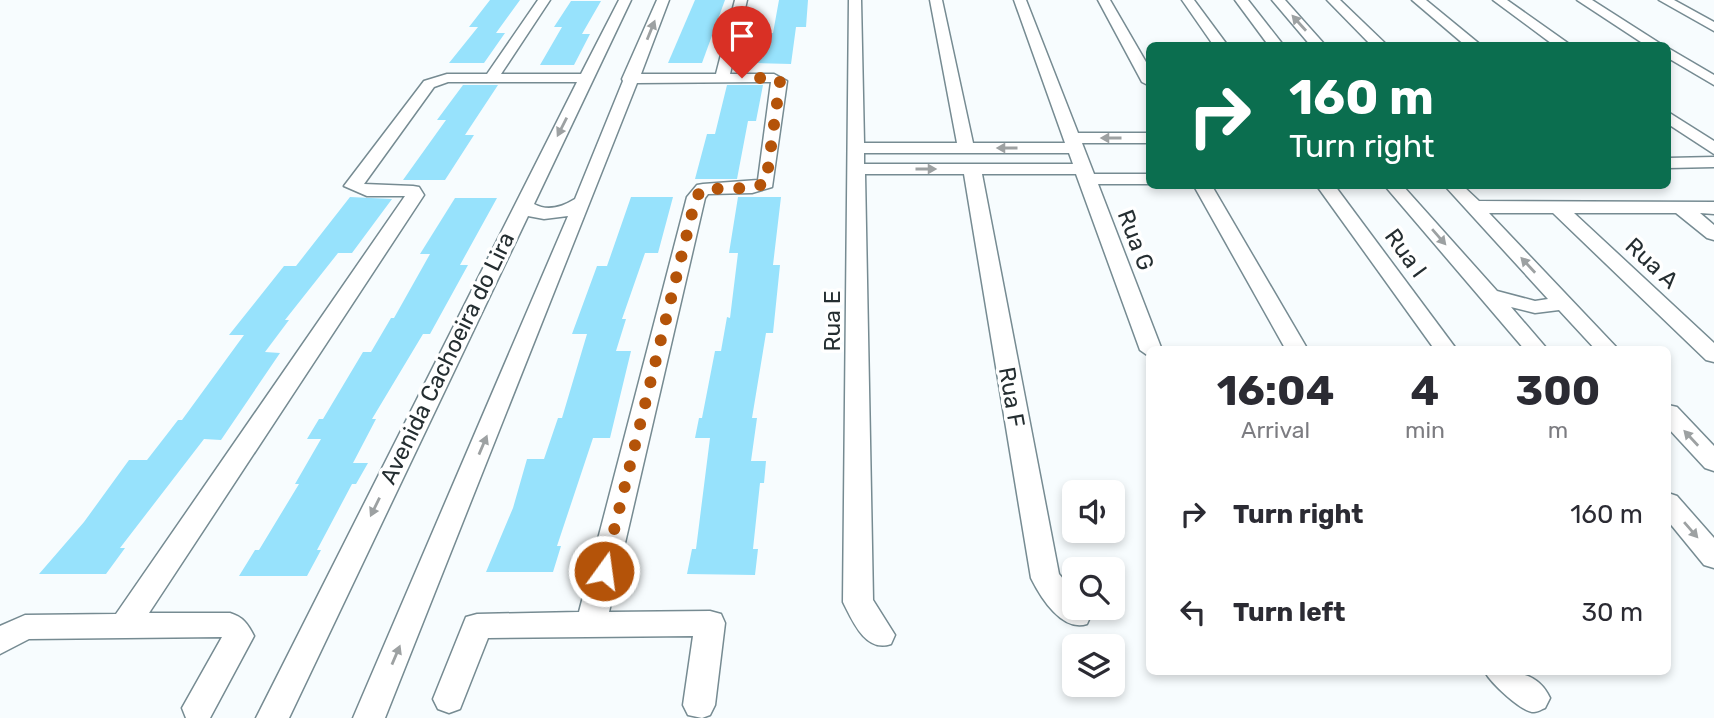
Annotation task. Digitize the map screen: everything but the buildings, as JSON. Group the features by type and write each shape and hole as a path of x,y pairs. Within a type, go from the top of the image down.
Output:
{"street":[{"path":"491,78 544,0"},
{"name":"Avenida Cachoeira do Lira","path":"369,718 583,202 614,68 625,0"},
{"name":"Avenida Cachoeira do Lira","path":"273,718 523,204 663,0"},
{"path":"722,78 741,0"},
{"name":"Rua E","path":"855,0 858,158 858,602 880,635"},
{"path":"936,0 969,159"},
{"name":"Rua G","path":"1020,0 1149,346"},
{"path":"1104,0 1146,75"},
{"path":"1188,0 1219,42"},
{"path":"1241,0 1274,42"},
{"path":"1278,0 1316,42"},
{"path":"1333,0 1377,42"},
{"path":"1418,0 1470,42"},
{"path":"1499,0 1559,42"},
{"path":"1583,0 1651,42"},
{"path":"1665,0 1714,27"},
{"path":"1671,54 1714,81"},
{"path":"124,626 415,195 413,191 358,189 353,186 429,83 440,79 491,78 614,68 722,78 774,78 780,81 766,183 752,188 703,189 696,197 592,623"},
{"path":"1671,119 1714,149"},
{"path":"969,159 1074,143 1146,138"},
{"path":"858,158 969,159 1084,174 1146,179"},
{"name":"Rua F","path":"969,159 1045,578 1062,598"},
{"path":"1671,163 1714,162"},
{"path":"1204,189 1295,346"},
{"name":"Rua I","path":"1328,189 1443,346"},
{"path":"1397,189 1534,346"},
{"path":"1457,189 1604,346"},
{"path":"523,204 531,210 550,213 568,210 583,202"},
{"path":"1473,207 1714,208"},
{"name":"Rua A","path":"1557,207 1714,355"},
{"path":"1681,208 1714,234"},
{"path":"1490,295 1535,307 1564,303 1554,293"},
{"path":"1671,416 1714,462"},
{"path":"1671,507 1714,557"},
{"path":"449,699 477,626 709,623 699,705"},
{"path":"0,641 25,627 230,625 239,636 198,708"},
{"path":"1505,675 1534,698"}],"route":[{"path":"604,571 696,197 703,189 760,188 766,183 780,81 774,78 742,78"}]}
